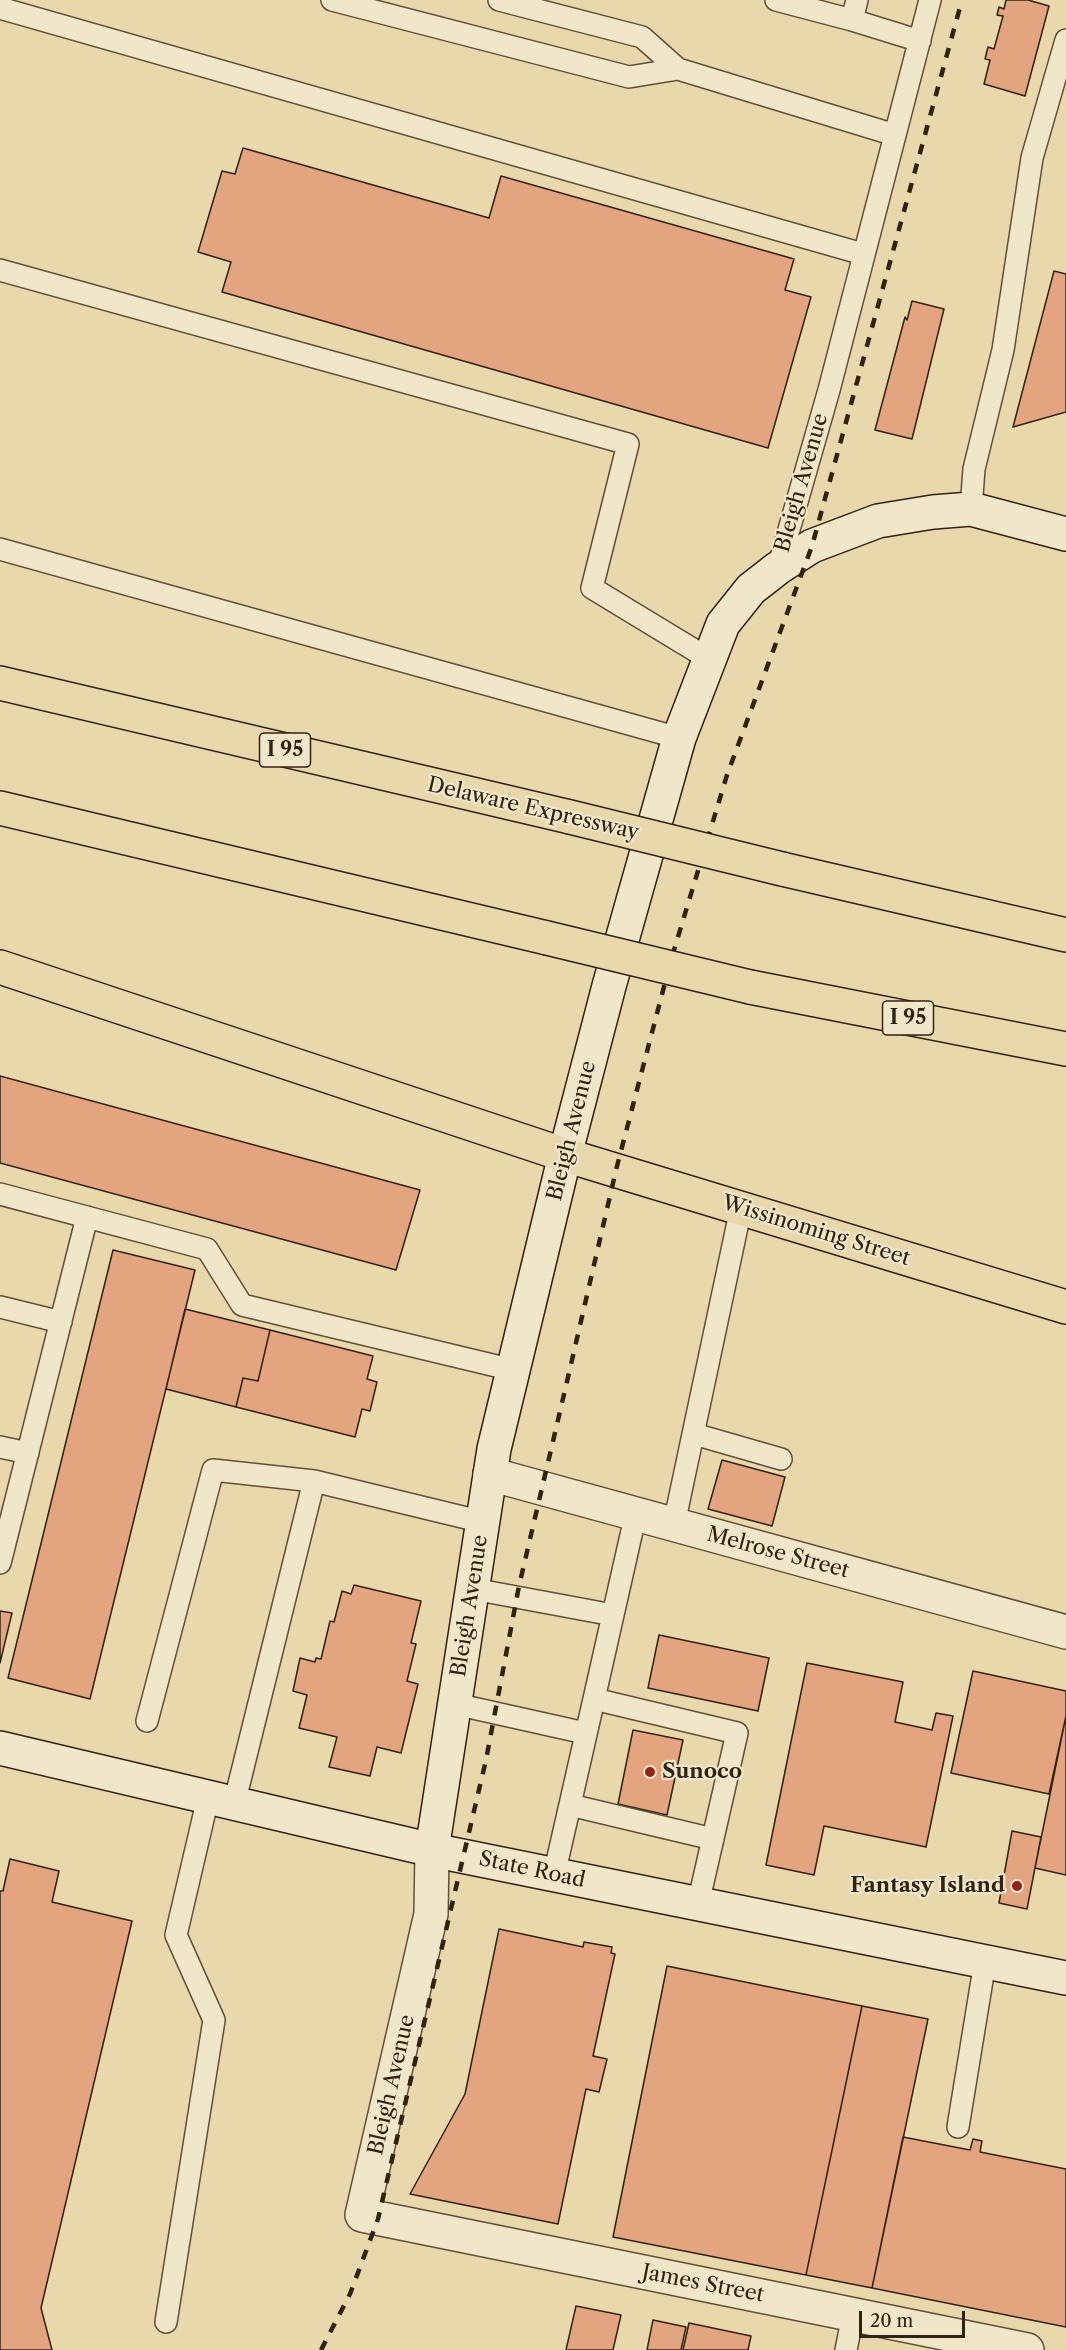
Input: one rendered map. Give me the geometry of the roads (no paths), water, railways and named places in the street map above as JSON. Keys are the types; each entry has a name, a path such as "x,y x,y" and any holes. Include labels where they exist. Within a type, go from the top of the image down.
{"main road":[{"path":"778,568 812,546 878,521 971,509 1066,534"},
{"name":"Bleigh Avenue","path":"378,2219 362,2215 431,1914 432,1850 490,1474 565,1155 609,986 679,738 728,615 751,589 778,568"},
{"name":"Delaware Expressway","path":"0,683 1066,935"},
{"name":"I 95","path":"0,808 750,987 1066,1049"},
{"path":"782,869 1066,914"},
{"name":"Wissinoming Street","path":"0,967 565,1155 1066,1307"},
{"name":"Melrose Street","path":"490,1474 1066,1632"},
{"name":"State Road","path":"0,1748 432,1850 1066,1978"},
{"name":"James Street","path":"378,2219 1027,2350"}],"lane":[{"path":"332,0 629,77 678,69"},
{"path":"499,0 642,38 678,69 895,135"},
{"path":"776,0 855,10 920,41"},
{"name":"Bleigh Avenue","path":"778,568 829,390 930,0"},
{"path":"0,8 863,254"},
{"path":"971,509 974,469 1003,350 1032,158 1066,40"},
{"path":"0,270 628,444 592,588 709,659"},
{"path":"0,549 679,738"},
{"path":"0,1194 207,1249 242,1305 513,1370"},
{"path":"675,1524 741,1208"},
{"path":"0,1563 87,1217"},
{"path":"0,1307 61,1322"},
{"path":"694,1434 781,1459"},
{"path":"0,1447 27,1453"},
{"path":"147,1721 213,1470 314,1481 483,1522"},
{"path":"166,2322 214,2020 176,1935 221,1801 314,1481"},
{"path":"554,1875 636,1513"},
{"path":"473,1588 613,1615"},
{"path":"594,1699 737,1733 698,1904"},
{"path":"455,1704 585,1733"},
{"path":"570,1805 713,1839"},
{"path":"958,2127 985,1962"},
{"path":"846,2350 853,2315"}],"railway":[{"path":"321,2350 350,2294 378,2219 486,1760 519,1586 616,1170 671,960 727,775 812,546 962,0"}],"place":[{"name":"Sunoco","path":"650,1772"},
{"name":"Fantasy Island","path":"1017,1886"}]}
